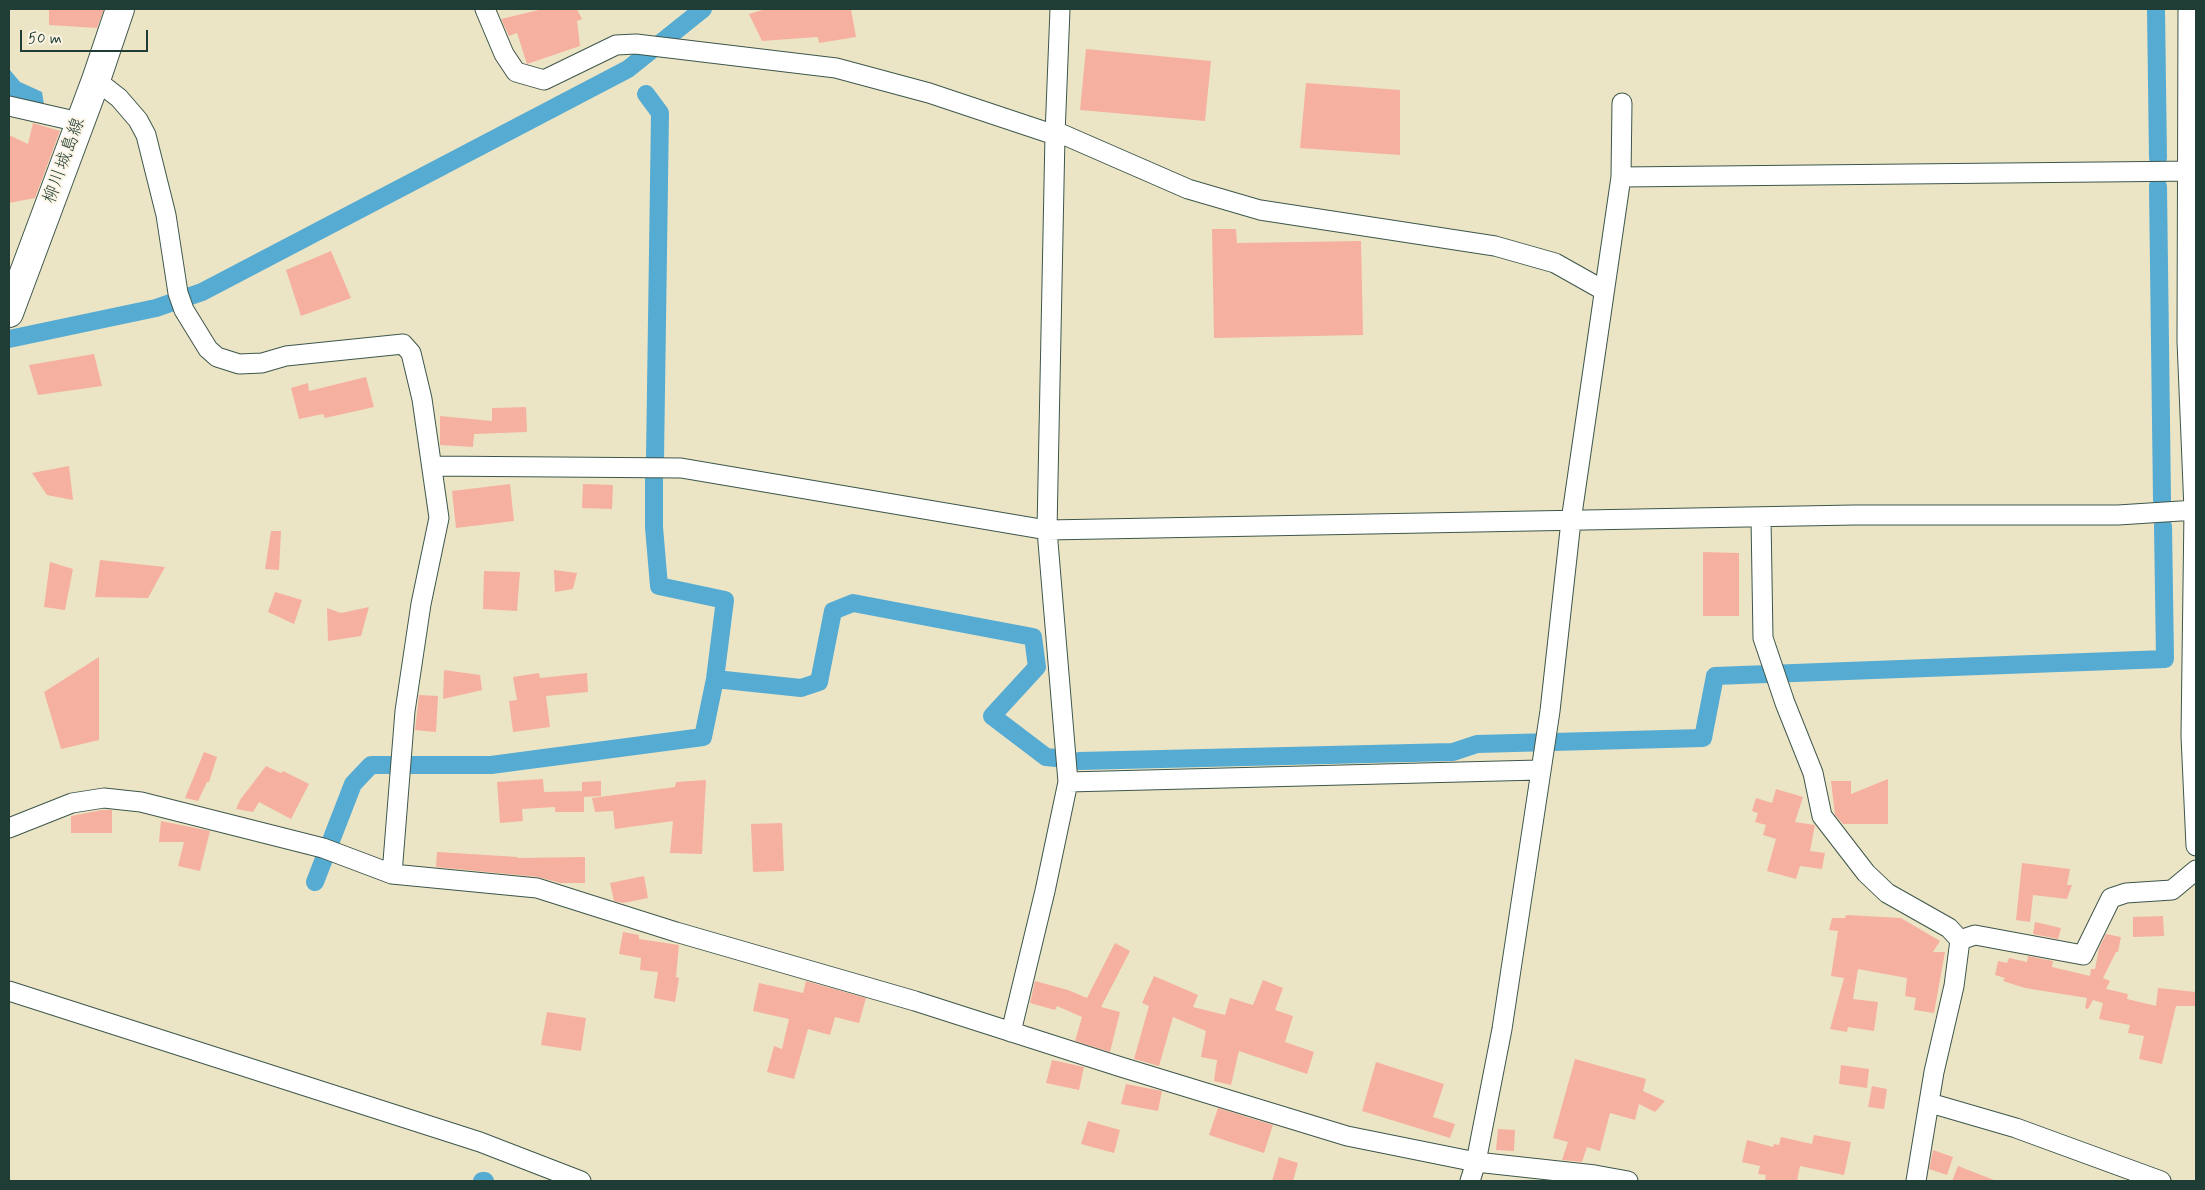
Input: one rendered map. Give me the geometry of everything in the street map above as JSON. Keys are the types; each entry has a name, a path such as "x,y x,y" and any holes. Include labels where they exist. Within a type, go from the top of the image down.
{"main road":[{"name":"柳川城島線","path":"9,313 96,80 120,9"}],"street":[{"path":"485,9 504,54 516,72 544,80 616,45 636,44 836,68 930,93 1055,133 1188,189 1260,210 1495,246 1555,263 1603,290"},
{"path":"1011,1032 1046,891 1068,782 1047,530 1055,133 1060,9"},
{"path":"2188,9 2193,171 2187,341 2195,510 2191,736 2196,846"},
{"path":"96,80 119,98 138,120 146,135 166,215 181,302 208,349 216,357 239,364 262,363 286,356 403,344 411,353 415,365 439,518 421,604 405,712 392,874"},
{"path":"1470,1181 1476,1162 1502,1029 1550,710 1571,521 1603,290 1621,177 1622,103"},
{"path":"9,106 79,122"},
{"path":"1621,177 2193,171"},
{"path":"432,466 680,468 1047,530 1761,518 2118,515 2195,510"},
{"path":"1761,518 1763,638 1785,703 1813,773 1822,816 1866,873 1887,893 1950,928 1960,940 1954,986 1934,1072 1916,1181"},
{"path":"1068,782 1541,763"},
{"path":"9,828 72,803 104,798 141,802 323,848 392,874 537,888 676,932 864,986 1121,1068 1348,1136 1476,1162 1595,1175 1628,1181"},
{"path":"1960,940 1975,935 2083,955 2111,898 2126,893 2172,890 2196,870"},
{"path":"9,992 480,1142 581,1181"},
{"path":"1930,1103 2016,1128 2161,1181"}],"water":[{"path":"9,69 20,82 42,92 45,111 9,112"}],"building":[{"path":"49,9 104,9 97,28 49,25"},
{"path":"543,9 577,9 582,19 577,21 580,46 527,64 517,33 509,36 501,19"},
{"path":"766,9 851,9 856,37 819,43 818,37 762,41 749,14"},
{"path":"1086,49 1211,61 1205,121 1080,110"},
{"path":"1306,83 1400,90 1400,155 1300,148"},
{"path":"33,123 60,131 35,198 9,203 9,135 28,144"},
{"path":"1212,229 1236,229 1237,243 1361,241 1363,335 1214,338"},
{"path":"331,251 351,298 301,316 286,270"},
{"path":"94,354 102,386 38,395 29,365"},
{"path":"366,377 374,407 325,418 323,414 299,419 291,388 308,383 309,391"},
{"path":"526,407 527,432 474,434 473,447 440,445 440,416 492,421 492,408"},
{"path":"69,466 73,500 47,495 32,473"},
{"path":"510,484 514,521 456,528 452,491"},
{"path":"583,484 613,485 612,509 582,508"},
{"path":"271,531 281,531 279,570 265,569"},
{"path":"1703,552 1739,553 1739,616 1703,616"},
{"path":"100,560 165,567 148,598 95,597"},
{"path":"50,562 73,569 65,610 44,607"},
{"path":"554,570 577,573 573,589 555,592"},
{"path":"484,571 520,572 517,611 483,609"},
{"path":"275,592 302,600 294,624 268,612"},
{"path":"369,607 361,636 328,641 327,608 341,613"},
{"path":"99,657 99,740 61,749 44,692"},
{"path":"444,670 480,675 482,690 443,699"},
{"path":"539,673 540,678 587,673 588,692 546,696 550,727 513,732 509,701 517,700 513,677"},
{"path":"419,695 438,696 436,732 415,730"},
{"path":"204,752 217,757 209,782 207,782 198,801 185,798"},
{"path":"266,766 281,773 283,771 309,784 291,819 259,802 253,812 236,809 240,800"},
{"path":"543,779 544,792 582,791 582,782 601,781 601,796 584,797 584,812 555,812 555,807 522,809 523,821 500,823 497,782"},
{"path":"1888,779 1888,824 1843,824 1835,815 1831,781 1851,781 1851,794"},
{"path":"706,780 702,854 670,853 673,821 615,829 613,811 595,812 592,798 675,787 676,782"},
{"path":"1776,789 1803,797 1795,822 1815,825 1810,851 1825,853 1822,869 1800,866 1796,879 1767,871 1776,839 1763,835 1766,825 1755,822 1758,813 1752,811 1756,798 1772,803"},
{"path":"112,810 112,833 71,833 71,816"},
{"path":"161,821 210,831 200,871 178,866 184,842 159,842"},
{"path":"782,823 784,871 753,872 751,824"},
{"path":"437,852 518,858 585,857 585,883 560,883 538,877 436,867"},
{"path":"2022,863 2070,869 2067,885 2072,885 2067,899 2033,895 2030,922 2016,920"},
{"path":"644,876 648,898 623,903 614,901 610,883"},
{"path":"1846,915 1901,918 1940,941 1933,952 1945,952 1934,1013 1914,1010 1916,998 1905,996 1907,978 1858,969 1853,999 1878,1002 1874,1031 1848,1027 1847,1032 1830,1029 1844,978 1831,976 1838,931 1829,930 1832,918 1845,918"},
{"path":"2163,916 2164,936 2133,937 2133,917"},
{"path":"2035,922 2061,928 2058,939 2033,934"},
{"path":"623,932 639,935 639,939 679,945 676,977 679,978 675,1002 654,998 658,972 640,970 641,958 619,954"},
{"path":"2106,934 2121,937 2118,952 2116,952 2103,978 2110,981 2106,989 2128,994 2127,999 2156,1006 2158,988 2196,992 2196,1006 2176,1006 2162,1064 2139,1059 2144,1036 2128,1033 2130,1025 2099,1019 2103,1003 2093,1000 2088,1009 2085,1008 2087,998 2025,988 2003,981 2005,978 1995,975 1998,961 2007,963 2009,958 2027,962 2028,956 2053,961 2052,967 2090,976 2091,969 2095,969 2099,948"},
{"path":"1115,943 1130,951 1101,1007 1120,1012 1110,1052 1075,1041 1082,1017 1057,1006 1055,1010 1030,1003 1035,981 1068,990 1087,998"},
{"path":"1154,976 1198,995 1193,1007 1225,1015 1230,998 1253,1005 1263,980 1283,988 1275,1010 1293,1016 1285,1042 1314,1052 1307,1074 1239,1051 1231,1085 1214,1081 1217,1060 1201,1057 1206,1031 1173,1017 1159,1066 1134,1059 1149,1006 1142,1003"},
{"path":"806,981 866,998 859,1023 835,1017 830,1035 808,1029 794,1079 767,1072 774,1046 782,1049 789,1019 753,1011 759,983 803,993"},
{"path":"547,1012 586,1018 581,1051 541,1045"},
{"path":"1575,1059 1646,1079 1643,1091 1665,1101 1655,1112 1639,1104 1635,1120 1610,1113 1600,1151 1587,1147 1582,1162 1562,1160 1568,1142 1553,1138"},
{"path":"1052,1060 1084,1067 1079,1090 1046,1083"},
{"path":"1376,1062 1444,1084 1433,1117 1455,1124 1450,1138 1362,1111"},
{"path":"1841,1065 1869,1069 1867,1088 1839,1084"},
{"path":"1126,1084 1162,1091 1158,1111 1121,1104"},
{"path":"1872,1086 1887,1089 1884,1109 1868,1107"},
{"path":"1218,1108 1273,1125 1264,1153 1209,1135"},
{"path":"1088,1121 1120,1130 1114,1153 1081,1144"},
{"path":"1498,1129 1515,1130 1514,1151 1496,1150"},
{"path":"1814,1135 1851,1142 1844,1175 1800,1166 1797,1181 1765,1181 1766,1175 1758,1174 1760,1166 1742,1162 1747,1140 1773,1147 1774,1144 1779,1145 1781,1137 1812,1144"},
{"path":"1933,1150 1953,1157 1947,1175 1929,1169"},
{"path":"1279,1157 1298,1163 1293,1181 1272,1181"},
{"path":"1958,1166 1994,1180 1952,1181"}],"waterway":[{"path":"9,339 156,308 202,292 628,69 703,9"},
{"path":"2156,9 2158,158"},
{"path":"646,94 660,113 655,458"},
{"path":"2158,186 2162,500"},
{"path":"315,882 353,784 371,765 491,765 703,737 715,679 725,600 659,586 654,527 654,479"},
{"path":"1079,761 1453,752 1477,744 1703,738 1715,676 2165,659 2163,526"},
{"path":"715,679 801,688 819,682 833,611 853,603 1033,637 1037,667 992,716 1046,757 1056,758"}]}
